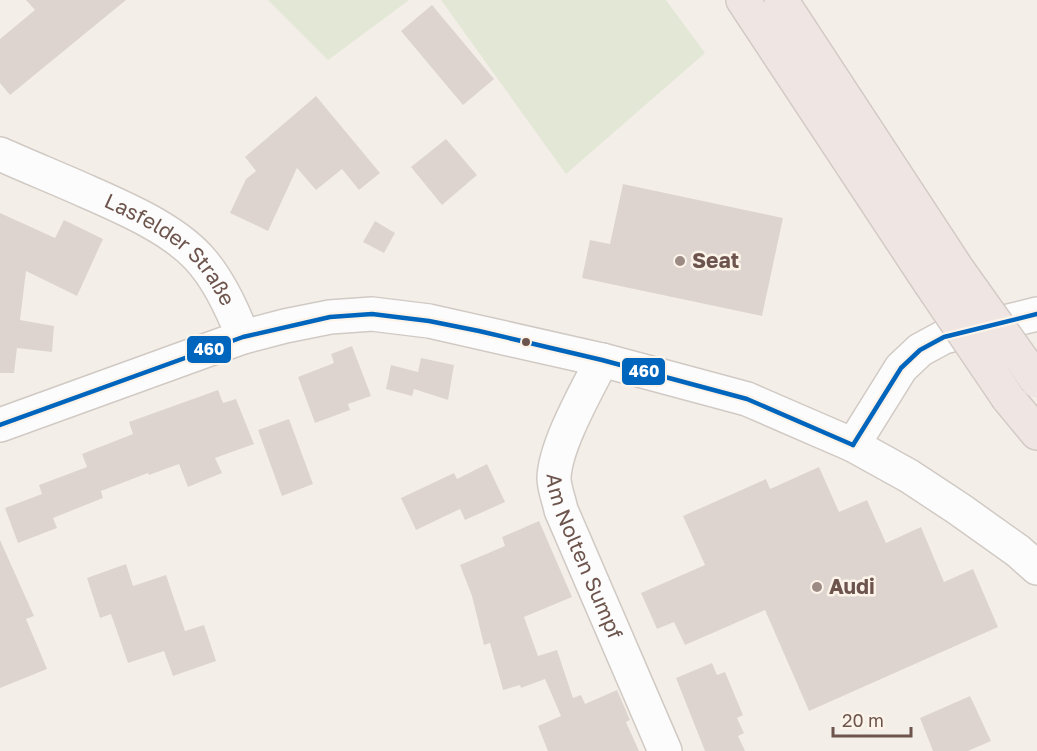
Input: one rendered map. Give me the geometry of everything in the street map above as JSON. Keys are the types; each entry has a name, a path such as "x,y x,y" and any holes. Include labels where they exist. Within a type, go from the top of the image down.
{"highway":[{"path":"743,0 944,276 1037,381"},
{"path":"781,0 944,276 1008,398 1037,433"}],"street":[{"name":"Lasfelder Straße","path":"0,154 137,214 173,237 198,257 222,292 243,337 330,317 372,314 429,321 602,360 747,399 853,445 909,476 1018,550 1037,568"},
{"path":"853,445 901,368 920,350 944,337 1037,314"},
{"path":"0,425 243,337"},
{"name":"Am Nolten Sumpf","path":"602,360 573,418 558,456 554,478 561,510 665,751"}],"green space":[{"path":"268,0 409,0 328,60"},
{"path":"441,0 666,0 705,53 566,174"}],"building":[{"path":"26,0 126,0 10,95 0,83 0,39 35,10"},
{"path":"432,5 494,79 463,105 401,31"},
{"path":"316,96 380,173 359,190 342,169 316,190 297,168 268,231 230,213 246,179 256,171 245,157"},
{"path":"446,139 477,175 442,205 411,167"},
{"name":"Seat","path":"623,184 783,218 762,316 582,278 590,240 610,244"},
{"path":"0,213 55,238 64,220 103,239 77,296 26,271 20,320 54,326 52,352 17,348 14,373 0,373"},
{"path":"375,221 395,233 384,253 363,242"},
{"path":"352,346 371,396 348,404 350,410 315,423 298,377 334,363 331,354"},
{"path":"421,358 454,365 448,400 414,389 412,396 386,389 391,365 418,372"},
{"path":"218,390 223,403 236,399 254,444 215,458 222,473 188,487 179,464 149,475 148,473 101,491 103,498 53,518 57,528 18,543 5,508 42,494 39,485 87,467 82,454 133,434 129,422"},
{"path":"289,419 313,484 282,496 258,430"},
{"path":"487,464 505,502 465,520 460,509 416,530 401,498 454,473 457,479"},
{"name":"Audi","path":"819,467 839,512 867,500 886,543 921,527 944,582 973,569 998,627 809,711 765,610 685,645 674,622 657,629 641,593 705,565 683,516 766,479 770,489"},
{"path":"539,521 572,597 524,617 538,656 557,650 573,698 581,695 585,704 617,690 630,720 626,722 639,751 548,751 538,726 561,716 545,679 521,688 520,685 503,690 490,643 484,645 472,596 460,565 505,546 502,537"},
{"path":"0,540 34,616 26,619 47,669 0,688"},
{"path":"126,564 133,586 166,575 185,631 204,625 216,661 173,676 164,651 128,663 111,614 100,618 87,578"},
{"path":"712,663 717,675 725,672 743,715 737,718 744,733 738,736 745,751 705,751 676,678"},
{"path":"970,696 991,741 968,751 933,751 920,718"}],"transit line":[{"name":"460","path":"0,425 243,337 330,317 372,314 429,321 479,331 602,360 747,399 853,445"},
{"name":"460","path":"853,445 901,368 920,350 944,337 1037,314"}],"place":[{"name":"Seat","path":"680,261"},
{"name":"Audi","path":"817,587"}]}
